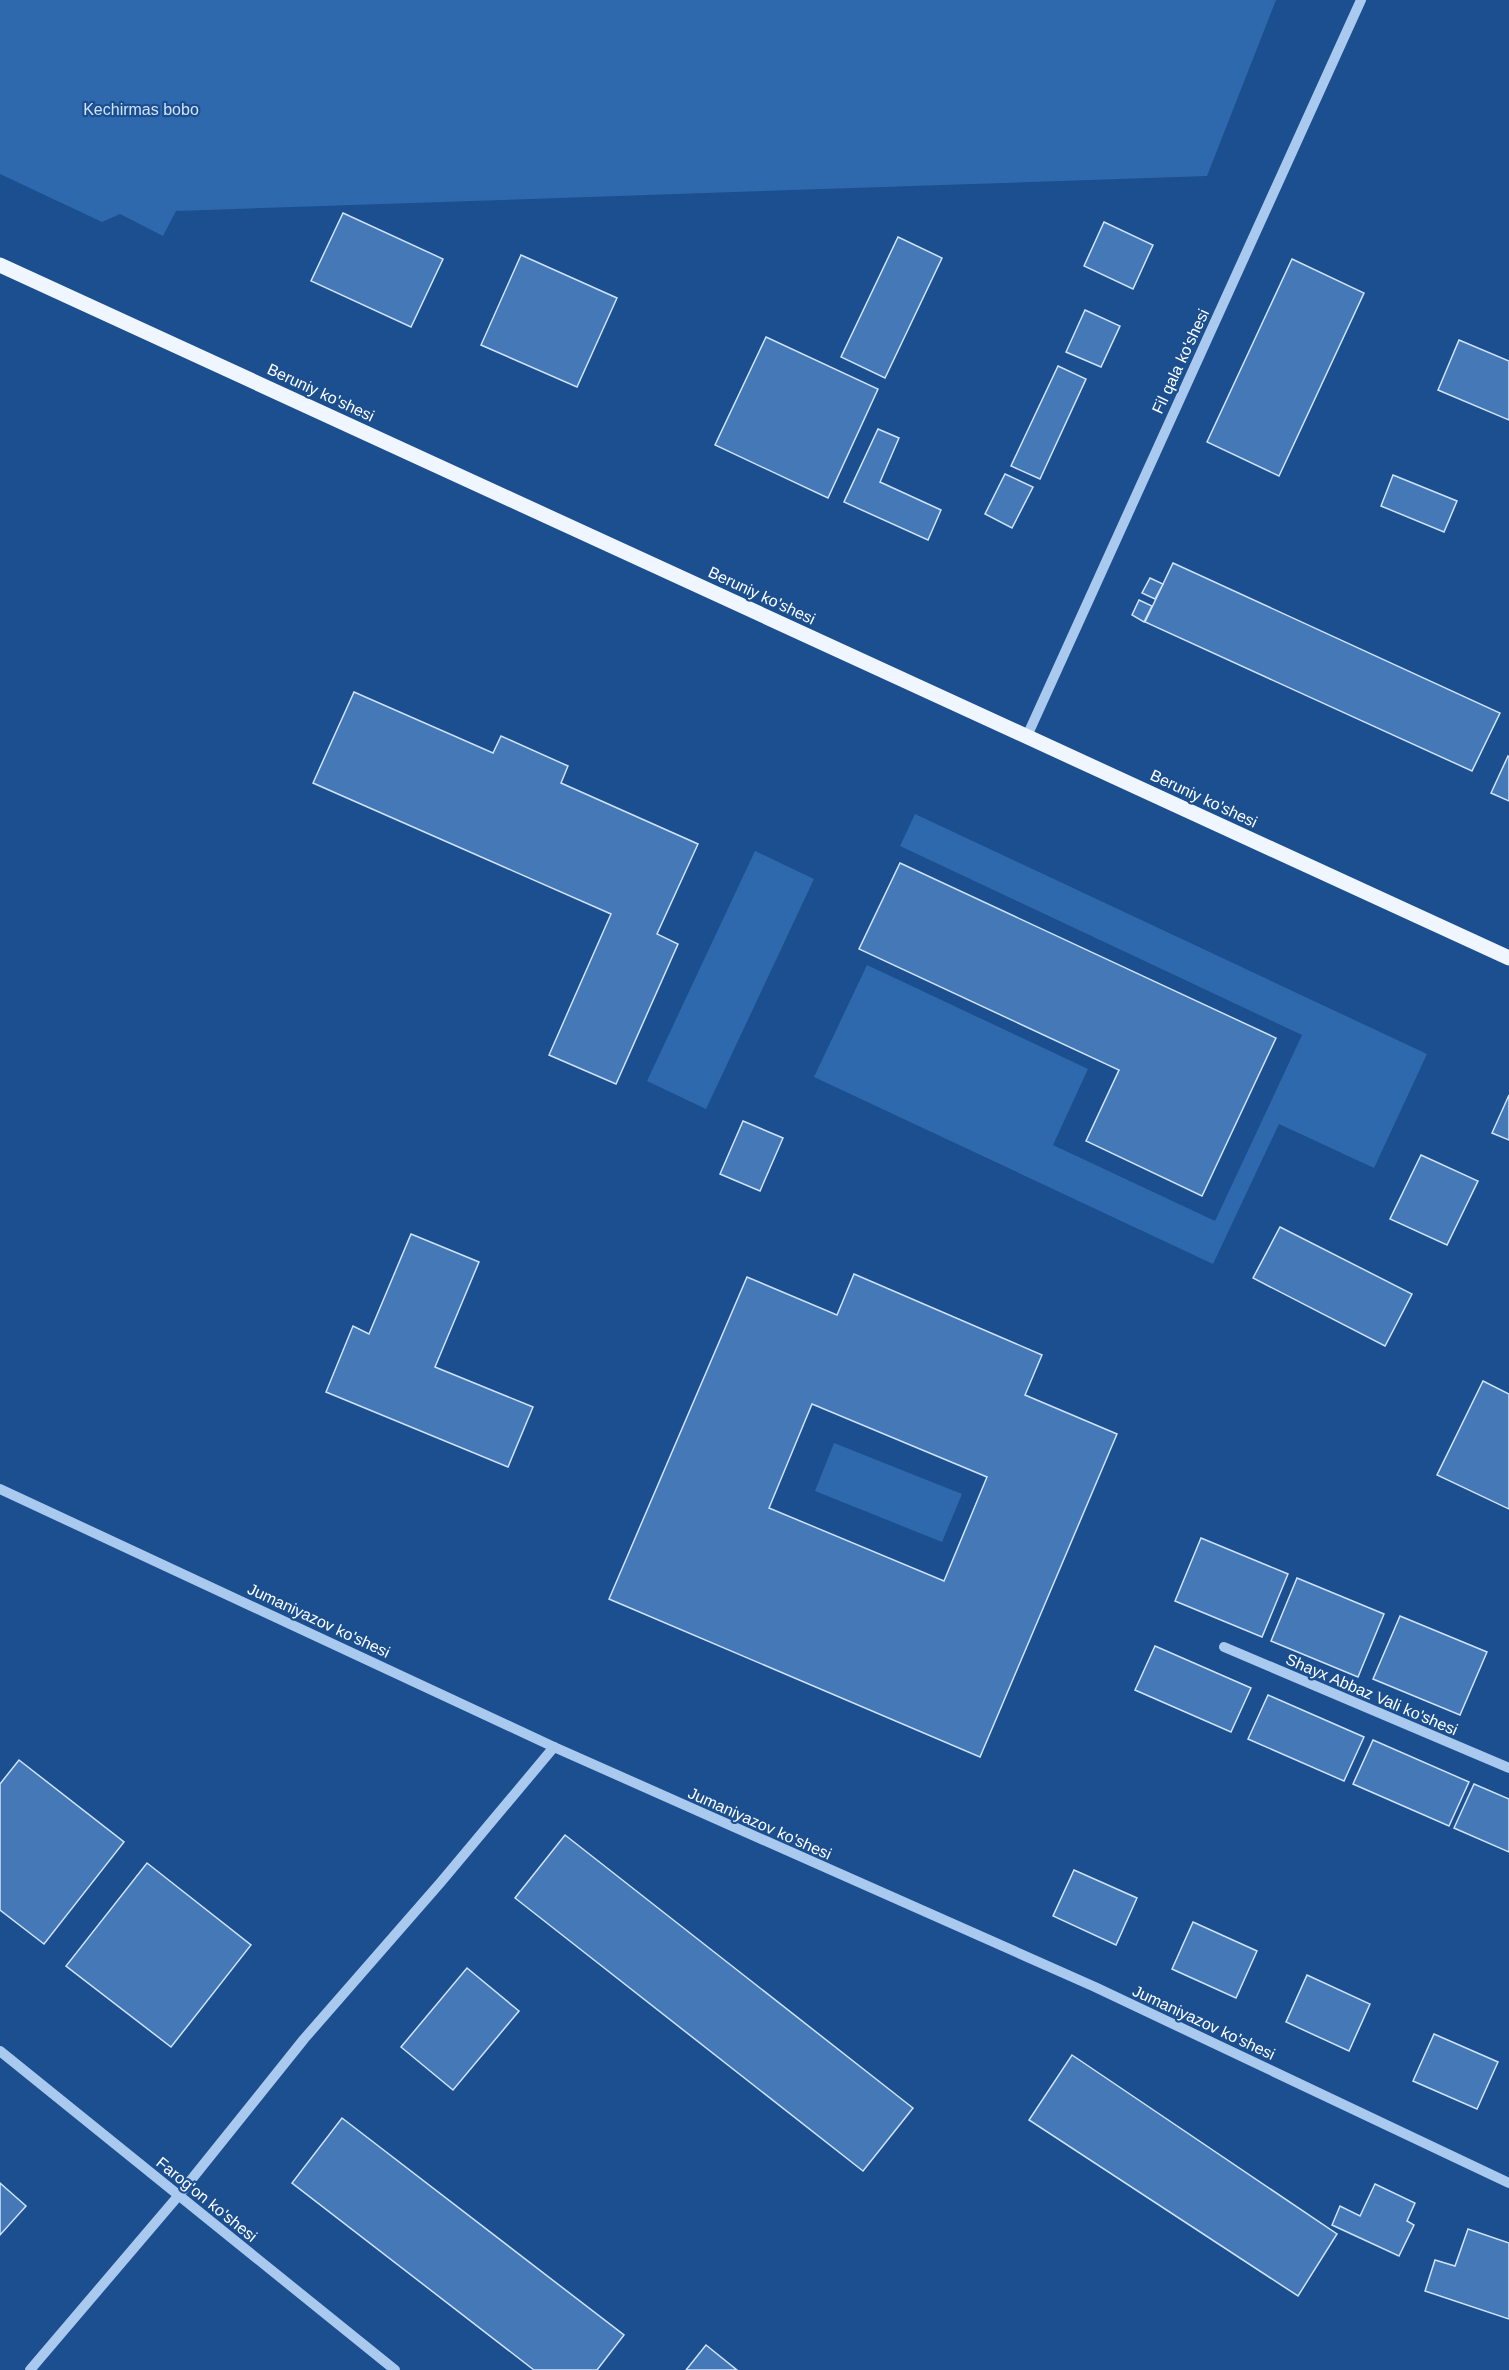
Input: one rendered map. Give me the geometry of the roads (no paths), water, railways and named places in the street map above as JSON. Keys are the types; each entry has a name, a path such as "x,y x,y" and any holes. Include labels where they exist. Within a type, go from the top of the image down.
{"main road":[{"name":"Beruniy ko'shesi","path":"0,265 1509,958"}],"street":[{"name":"Fil qala ko'shesi","path":"1027,736 1361,0"},
{"name":"Jumaniyazov ko'shesi","path":"0,1489 554,1747 1095,1987 1509,2183"},
{"name":"Shayx Abbaz Vali ko'shesi","path":"1224,1647 1509,1768"},
{"path":"30,2370 179,2195 304,2039 441,1882 554,1747"},
{"name":"Farog'on ko'shesi","path":"0,2051 395,2370"}],"park label":[{"name":"Kechirmas bobo","path":"141,109"}]}
